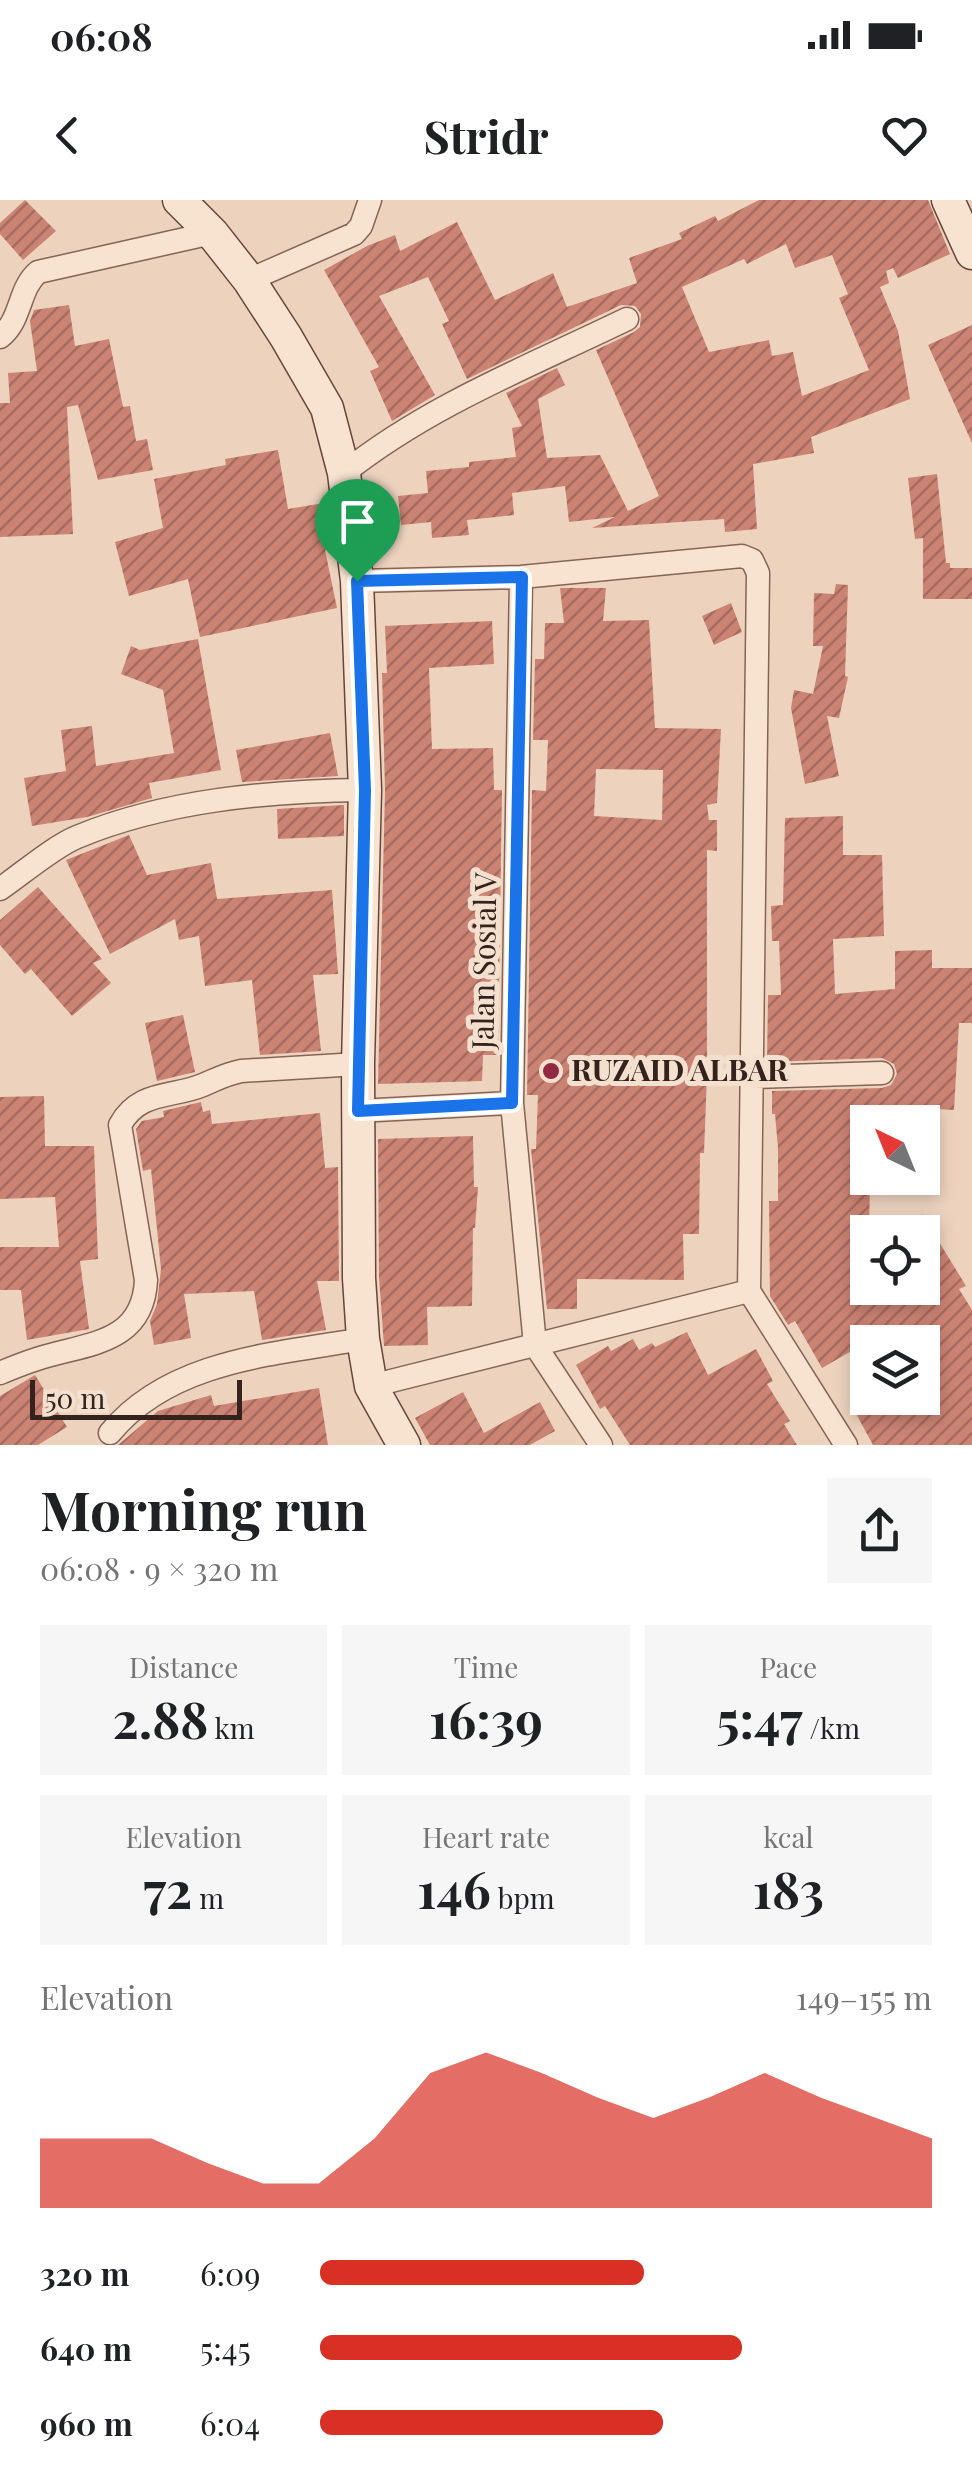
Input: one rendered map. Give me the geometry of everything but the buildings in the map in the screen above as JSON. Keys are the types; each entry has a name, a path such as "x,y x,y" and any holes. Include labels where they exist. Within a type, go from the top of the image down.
{"street":[{"path":"178,200 212,233 249,280 327,408 344,473 357,581 365,790 358,1064 363,1339 371,1386 404,1445"},
{"path":"249,280 354,234 370,200"},
{"path":"948,200 972,253"},
{"path":"0,337 14,322 31,278 38,272 212,233"},
{"path":"344,473 384,440 429,415 626,319"},
{"path":"357,581 522,577 742,556 752,560 758,573 749,1290 846,1445"},
{"name":"Jalan Sosial V","path":"522,577 512,1103 535,1346 601,1445"},
{"path":"8,884 74,838 141,817 303,790 365,790"},
{"path":"0,1373 37,1358 103,1342 137,1316 145,1301 146,1280 120,1125 131,1108 148,1097 202,1086 222,1074 358,1064"},
{"path":"752,1077 882,1073"},
{"path":"358,1111 512,1103"},
{"path":"371,1386 749,1290"},
{"path":"110,1433 127,1413 154,1392 192,1376 246,1359 363,1339"}],"place":[{"name":"RUZAID ALBAR","path":"551,1071"}],"route":[{"path":"522,577 512,1103 358,1111 365,790 357,581 522,577"}]}
